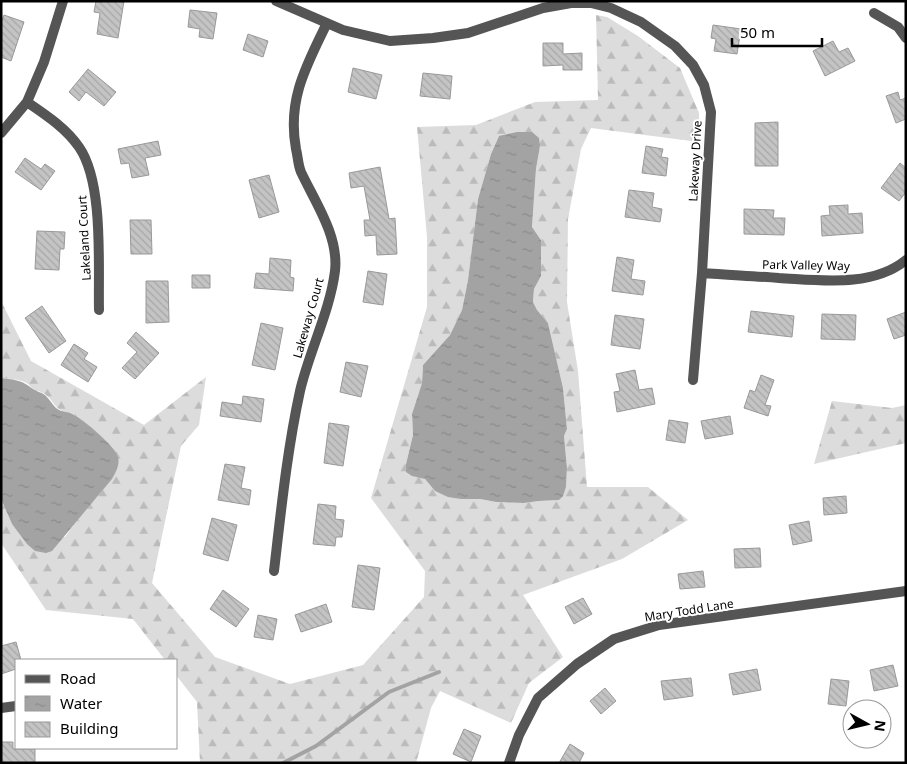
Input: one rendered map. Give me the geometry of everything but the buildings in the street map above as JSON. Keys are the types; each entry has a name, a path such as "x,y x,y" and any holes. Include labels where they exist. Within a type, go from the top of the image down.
{"street":[{"path":"1,133 27,102 44,62 63,1"},
{"name":"Lakeway Drive","path":"276,1 343,30 390,42 468,33 543,8 571,3 591,4 610,8 641,22 675,46 693,66 704,84 711,112 702,274 693,380"},
{"path":"874,12 898,27 906,38"},
{"name":"Lakeway Court","path":"274,571 288,452 300,390 328,302 335,270 333,250 327,226 300,169 294,136 296,97 307,64 327,23"},
{"name":"Lakeland Court","path":"27,102 64,130 80,148 90,170 96,199 99,310"},
{"name":"Park Valley Way","path":"702,274 824,280 848,279 876,275 906,260"},
{"name":"Mary Todd Lane","path":"509,763 518,735 538,698 577,664 614,638 659,626 906,591"},
{"path":"1,708 15,706"}],"green space":[{"path":"596,15 607,17 638,36 680,68 699,113 699,142 591,128 581,149 568,219 567,302 578,371 587,487 648,487 688,520 622,559 523,595 563,657 529,683 511,723 440,691 431,708 416,763 200,763 197,702 178,678 178,659 164,659 133,619 46,610 1,543 1,499 12,524 65,537 118,467 73,414 61,410 50,398 40,391 34,390 25,382 1,378 1,301 31,361 144,425 206,377 199,425 181,446 152,583 215,657 290,684 363,665 424,597 425,571 371,498 427,307 427,237 417,127 476,125 535,102 598,100","holes":["499,136 540,146 536,169 532,227 541,240 541,276 534,289 533,302 548,323 563,388 567,429 564,436 567,468 566,487 559,500 524,503 461,499 435,491 425,479 406,464 413,435 412,414 422,383 423,365 450,335 462,310 468,280 478,199 491,154"]},
{"path":"832,401 892,408 906,405 906,443 814,464"}],"water":[{"path":"517,132 532,132 539,138 540,146 536,169 532,227 541,240 541,276 534,289 533,302 548,323 563,388 567,429 564,436 567,468 566,487 563,496 559,500 524,503 448,497 435,491 425,479 412,476 406,472 413,435 412,414 422,383 423,365 450,335 462,310 468,280 478,199 491,154 499,136"},
{"path":"1,378 22,382 44,395 56,408 79,418 112,447 118,457 118,466 112,479 52,551 46,553 35,551 27,544 12,524 1,499"}],"waterway":[{"path":"283,763 316,746 389,692 439,672"}]}
